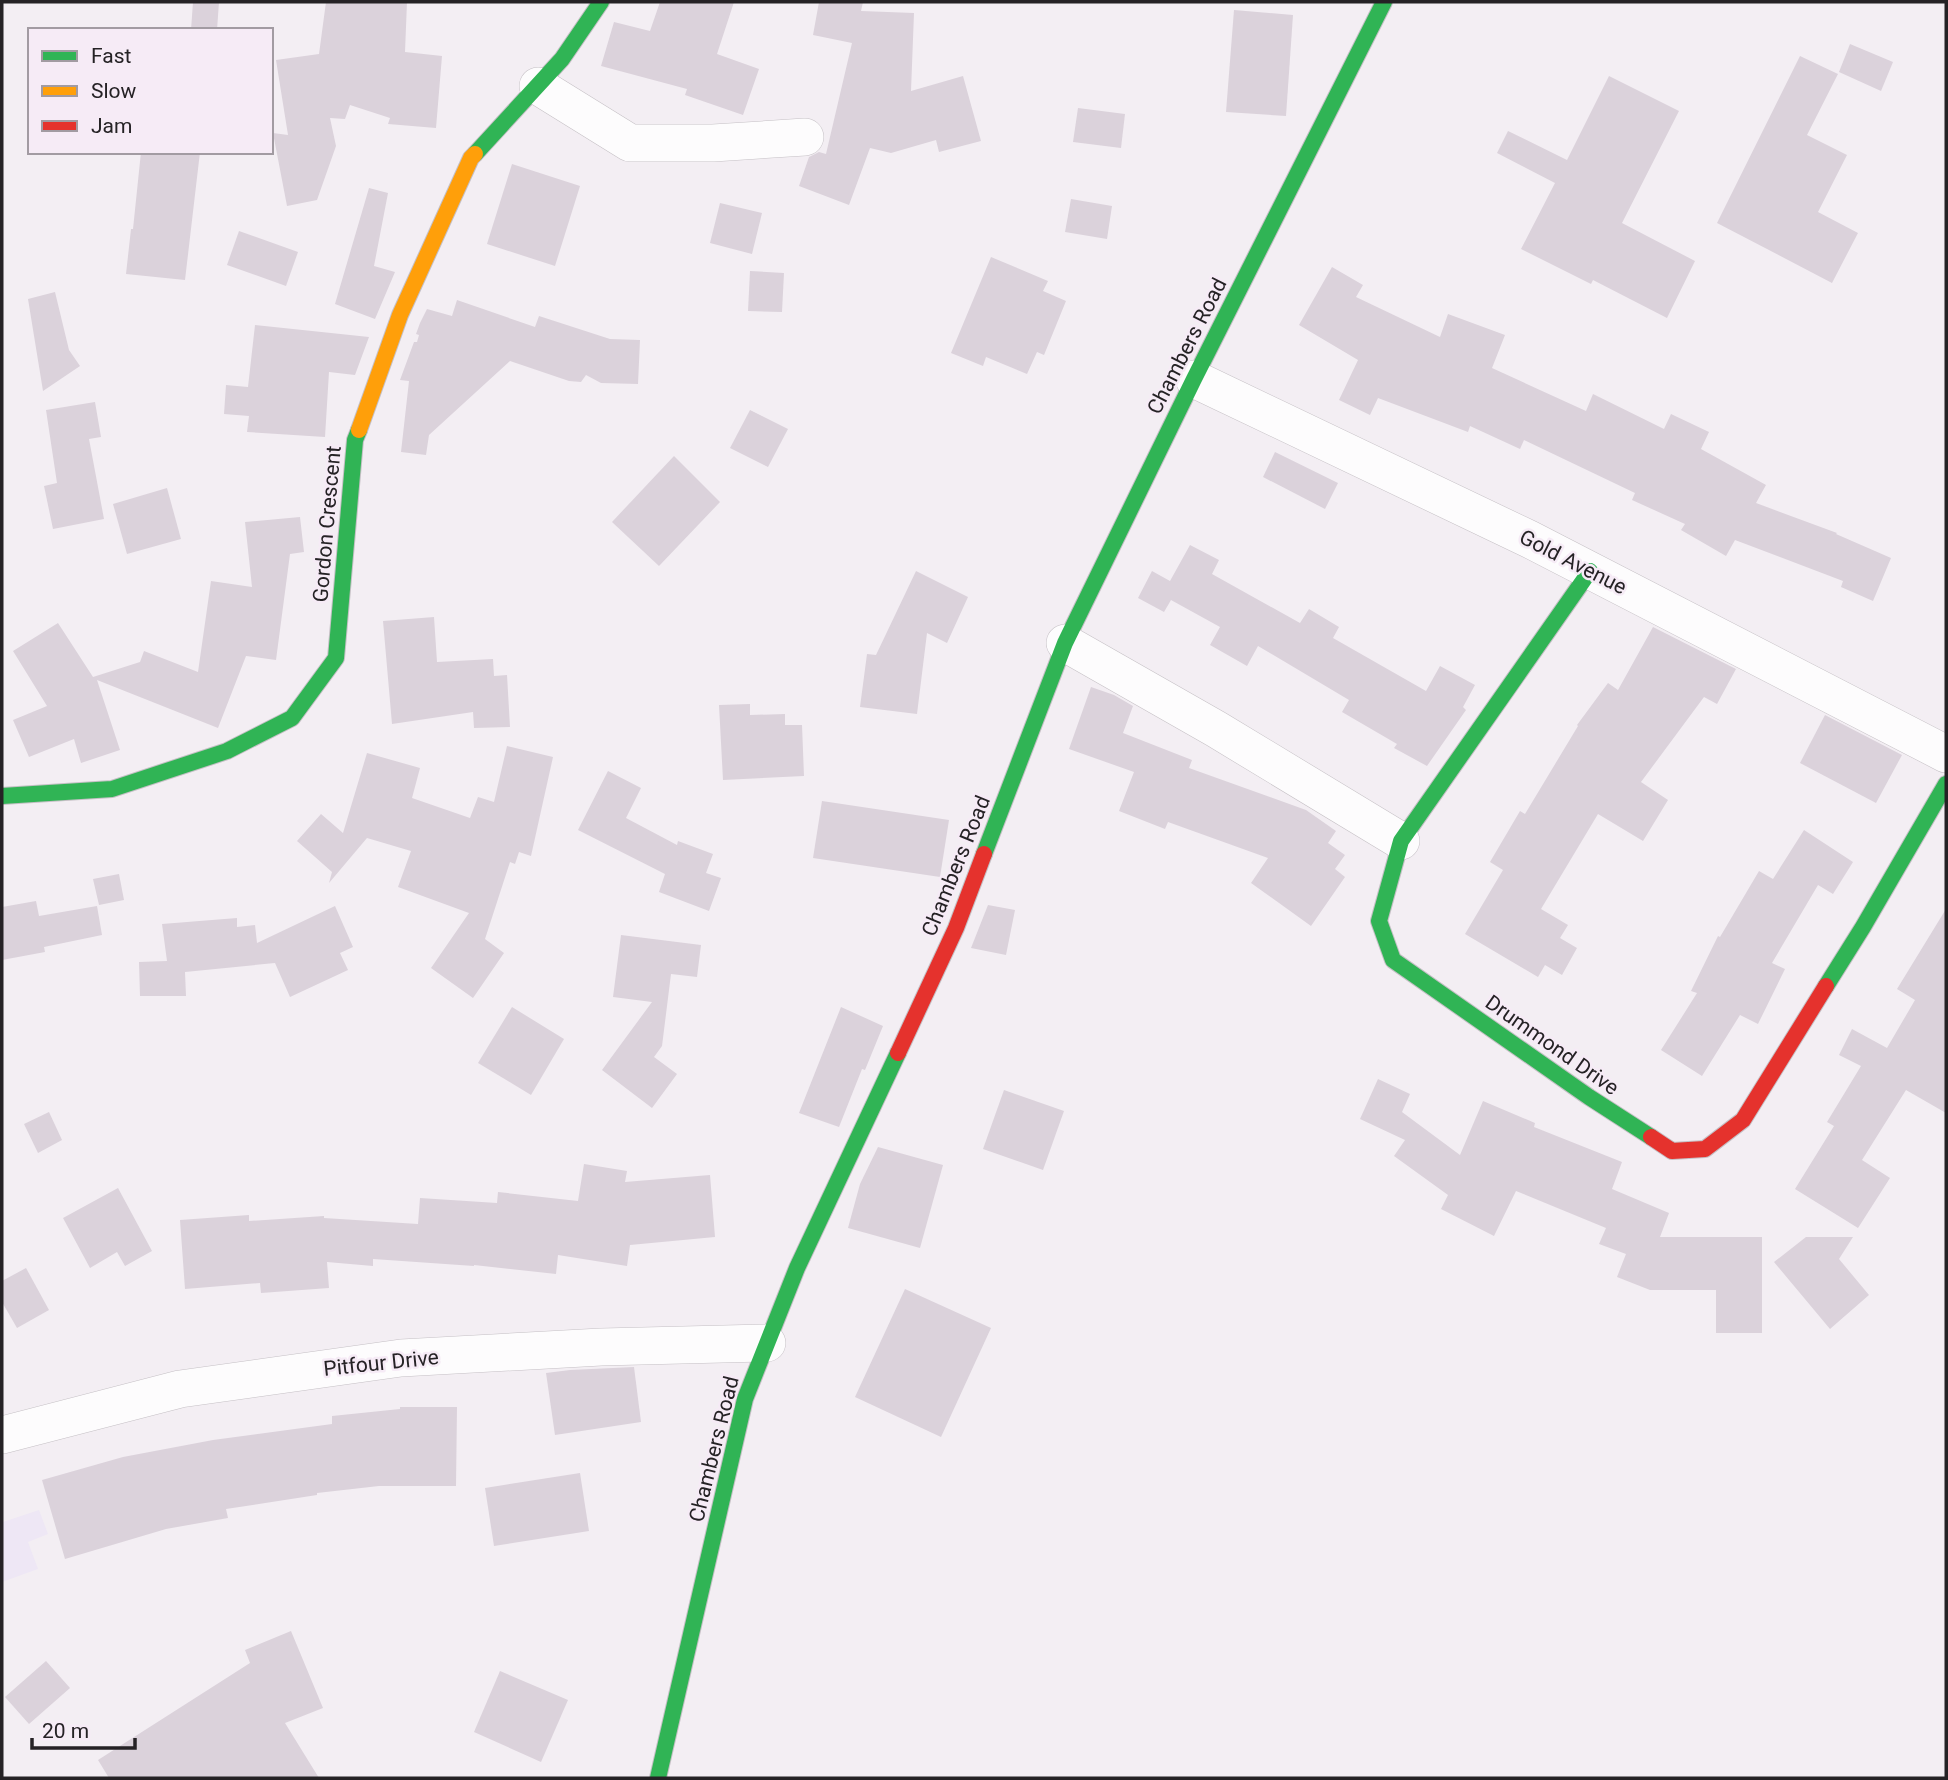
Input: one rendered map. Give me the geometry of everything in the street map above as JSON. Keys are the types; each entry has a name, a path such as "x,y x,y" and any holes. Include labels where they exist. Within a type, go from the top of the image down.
{"street":[{"name":"Gordon Crescent","path":"2,796 112,789 227,751 292,718 336,658 355,440 400,315 471,158 562,59 601,2"},
{"name":"Chambers Road","path":"658,1778 745,1399 797,1268 956,928 1065,643 1194,379 1384,2"},
{"path":"538,86 630,143 713,143 805,137"},
{"name":"Gold Avenue","path":"1194,379 1529,539 1946,754"},
{"name":"Drummond Drive","path":"1590,570 1401,841 1379,920 1393,960 1589,1097 1672,1151 1705,1149 1743,1120 1864,927 1946,784"},
{"path":"1065,643 1216,729 1401,841"},
{"name":"Pitfour Drive","path":"2,1435 180,1389 401,1359 601,1347 767,1343"}],"shaded area":[{"path":"39,1510 48,1534 28,1542 38,1569 2,1582 2,1519 3,1522"}],"building":[{"path":"193,2 219,2 217,28 191,28"},
{"path":"326,2 407,2 405,52 442,56 436,128 388,124 390,118 350,105 345,119 330,118 336,146 317,200 287,206 273,133 288,135 276,60 319,54"},
{"path":"660,2 734,2 717,54 759,69 743,115 685,95 687,89 601,66 614,22 650,31"},
{"path":"819,2 863,2 861,11 914,13 911,91 963,76 981,141 939,152 936,140 891,153 870,148 849,205 799,186 809,157 819,152 826,154 852,43 813,35"},
{"path":"1234,10 1293,15 1286,116 1226,112"},
{"path":"1850,44 1893,62 1881,91 1839,72"},
{"path":"1800,56 1838,74 1807,135 1847,155 1818,212 1858,233 1832,283 1717,223"},
{"path":"1609,76 1679,111 1622,223 1695,261 1667,318 1593,280 1591,284 1521,249 1555,183 1497,153 1508,131 1567,160"},
{"path":"1078,108 1125,114 1121,148 1073,142"},
{"path":"141,154 200,154 185,280 126,274"},
{"path":"512,164 580,186 555,266 487,244"},
{"path":"369,188 388,193 374,266 395,272 375,319 335,304"},
{"path":"1071,199 1112,206 1107,239 1065,232"},
{"path":"720,203 762,213 752,254 710,243"},
{"path":"239,231 298,252 286,286 227,265"},
{"path":"991,257 1048,281 1043,291 1066,301 1044,355 1037,352 1027,374 986,357 983,366 951,353"},
{"path":"1332,267 1363,285 1356,297 1440,337 1448,314 1505,335 1492,368 1586,411 1593,394 1664,429 1671,414 1709,432 1701,449 1766,485 1756,503 1837,533 1891,558 1873,601 1841,587 1843,581 1735,540 1726,556 1681,530 1685,524 1632,500 1635,493 1524,440 1520,449 1470,426 1468,432 1378,398 1370,415 1339,400 1358,360 1299,325"},
{"path":"750,271 784,273 782,312 748,311"},
{"path":"55,292 69,350 80,366 43,391 28,299"},
{"path":"457,300 535,327 539,316 610,339 640,340 638,384 601,383 586,375 581,382 569,381 510,361 429,435 426,455 401,452 409,381 400,380 414,342 417,342 419,335 416,334 420,323 427,309 452,316"},
{"path":"255,325 369,337 355,375 329,372 325,437 247,432 249,416 224,414 226,385 248,387"},
{"path":"95,402 101,437 89,439 104,519 53,529 44,486 57,483 46,410"},
{"path":"750,410 788,429 768,467 730,448"},
{"path":"1275,452 1338,483 1325,509 1263,477"},
{"path":"674,456 720,502 659,566 612,522"},
{"path":"167,488 181,539 127,554 113,504"},
{"path":"300,517 304,552 290,554 276,660 246,656 218,728 97,680 120,750 81,763 74,739 29,757 13,720 47,706 13,651 58,623 93,677 140,662 144,651 198,672 211,581 252,587 245,522"},
{"path":"1190,545 1219,560 1212,574 1300,623 1309,609 1339,627 1333,638 1426,691 1440,666 1475,685 1463,707 1466,710 1427,766 1394,748 1397,744 1342,712 1349,700 1258,646 1247,666 1210,645 1220,627 1171,600 1164,612 1138,598 1152,571 1170,581"},
{"path":"916,571 968,597 947,643 927,633 917,714 860,707 867,654 876,655"},
{"path":"434,617 437,662 493,659 494,676 507,675 510,727 474,728 473,712 392,724 383,621"},
{"path":"1653,627 1736,669 1717,704 1704,697 1641,782 1668,800 1643,841 1598,814 1541,909 1568,925 1560,938 1577,948 1562,975 1545,965 1538,977 1465,934 1503,870 1490,862 1520,811 1525,814 1577,725 1608,683 1618,690"},
{"path":"1091,687 1114,695 1133,706 1123,733 1192,760 1189,768 1306,810 1336,831 1328,843 1345,855 1335,869 1345,877 1311,926 1251,883 1268,858 1168,822 1165,829 1119,811 1134,772 1069,749"},
{"path":"750,704 750,715 785,714 785,725 802,725 804,776 723,780 719,705"},
{"path":"1825,715 1902,755 1876,803 1800,763"},
{"path":"507,746 553,757 531,856 519,852 515,864 510,862 485,939 504,953 473,998 431,968 469,913 398,887 411,851 367,838 329,883 332,872 297,841 321,814 343,833 367,753 420,768 412,798 470,818 478,797 494,802"},
{"path":"608,771 641,788 626,818 677,845 678,841 713,854 706,873 721,878 709,911 659,892 665,874 578,830"},
{"path":"822,801 949,820 940,877 813,858"},
{"path":"1804,830 1853,862 1833,894 1818,885 1772,963 1785,969 1758,1024 1740,1015 1702,1076 1661,1050 1697,993 1691,991 1718,936 1720,937 1759,871 1773,879"},
{"path":"119,874 124,900 99,905 93,879"},
{"path":"36,901 39,916 97,906 102,935 44,947 45,952 2,960 2,907"},
{"path":"988,905 1015,910 1006,955 971,948"},
{"path":"335,906 353,947 340,953 348,970 290,997 275,963 185,972 186,996 140,996 139,962 167,961 162,924 237,918 237,927 255,925 257,943"},
{"path":"1946,909 1946,1113 1906,1090 1862,1160 1890,1178 1858,1228 1795,1189 1834,1126 1827,1122 1861,1066 1839,1055 1852,1029 1887,1048 1915,1000 1897,989"},
{"path":"621,935 701,945 697,977 671,974 662,1046 654,1057 677,1074 652,1108 602,1070 652,1002 613,997"},
{"path":"512,1007 564,1039 531,1095 478,1063"},
{"path":"841,1007 883,1026 839,1127 799,1113"},
{"path":"1378,1079 1410,1094 1402,1112 1460,1155 1483,1101 1535,1123 1534,1127 1622,1162 1612,1189 1669,1213 1660,1237 1762,1237 1762,1333 1716,1333 1716,1290 1650,1290 1617,1277 1626,1254 1599,1244 1606,1228 1516,1191 1494,1236 1441,1209 1448,1195 1394,1156 1405,1140 1360,1119"},
{"path":"1004,1090 1064,1111 1043,1170 983,1149"},
{"path":"49,1112 62,1140 38,1153 24,1124"},
{"path":"878,1147 943,1165 920,1248 848,1228 860,1184"},
{"path":"584,1164 627,1171 625,1182 710,1175 715,1237 630,1245 627,1266 558,1255 556,1274 474,1265 373,1259 373,1266 327,1262 329,1288 261,1293 260,1283 185,1289 180,1220 249,1215 249,1221 324,1216 418,1224 420,1198 497,1203 498,1192 578,1201"},
{"path":"118,1188 152,1251 125,1266 117,1252 90,1268 63,1218"},
{"path":"1806,1237 1853,1237 1839,1259 1869,1295 1830,1329 1774,1262"},
{"path":"26,1268 49,1310 17,1328 2,1302 2,1281"},
{"path":"905,1289 991,1328 941,1437 855,1397"},
{"path":"634,1367 641,1422 555,1435 546,1373"},
{"path":"400,1407 457,1407 456,1486 379,1486 317,1493 226,1509 228,1518 166,1529 65,1559 42,1480 123,1457 213,1440 332,1424 332,1416"},
{"path":"580,1473 589,1531 494,1546 485,1488"},
{"path":"291,1631 323,1708 285,1723 319,1778 109,1778 98,1760 250,1663 245,1650"},
{"path":"46,1661 70,1688 29,1724 5,1697"},
{"path":"500,1671 568,1700 541,1762 474,1732"}],"traffic: fast":[{"path":"475,154 562,59 601,2"},
{"path":"984,854 1065,643 1194,379 1384,2"},
{"path":"2,796 112,789 227,751 292,718 336,658 355,440 359,430"},
{"path":"1590,571 1401,841 1379,921 1393,960 1651,1137"},
{"path":"1826,986 1946,784"},
{"path":"658,1778 745,1399 797,1268 898,1053"}],"traffic: slow":[{"path":"359,430 400,315 475,154"}],"traffic: jam":[{"path":"898,1053 956,928 984,854"},
{"path":"1651,1137 1672,1151 1705,1149 1743,1120 1826,986"}]}
